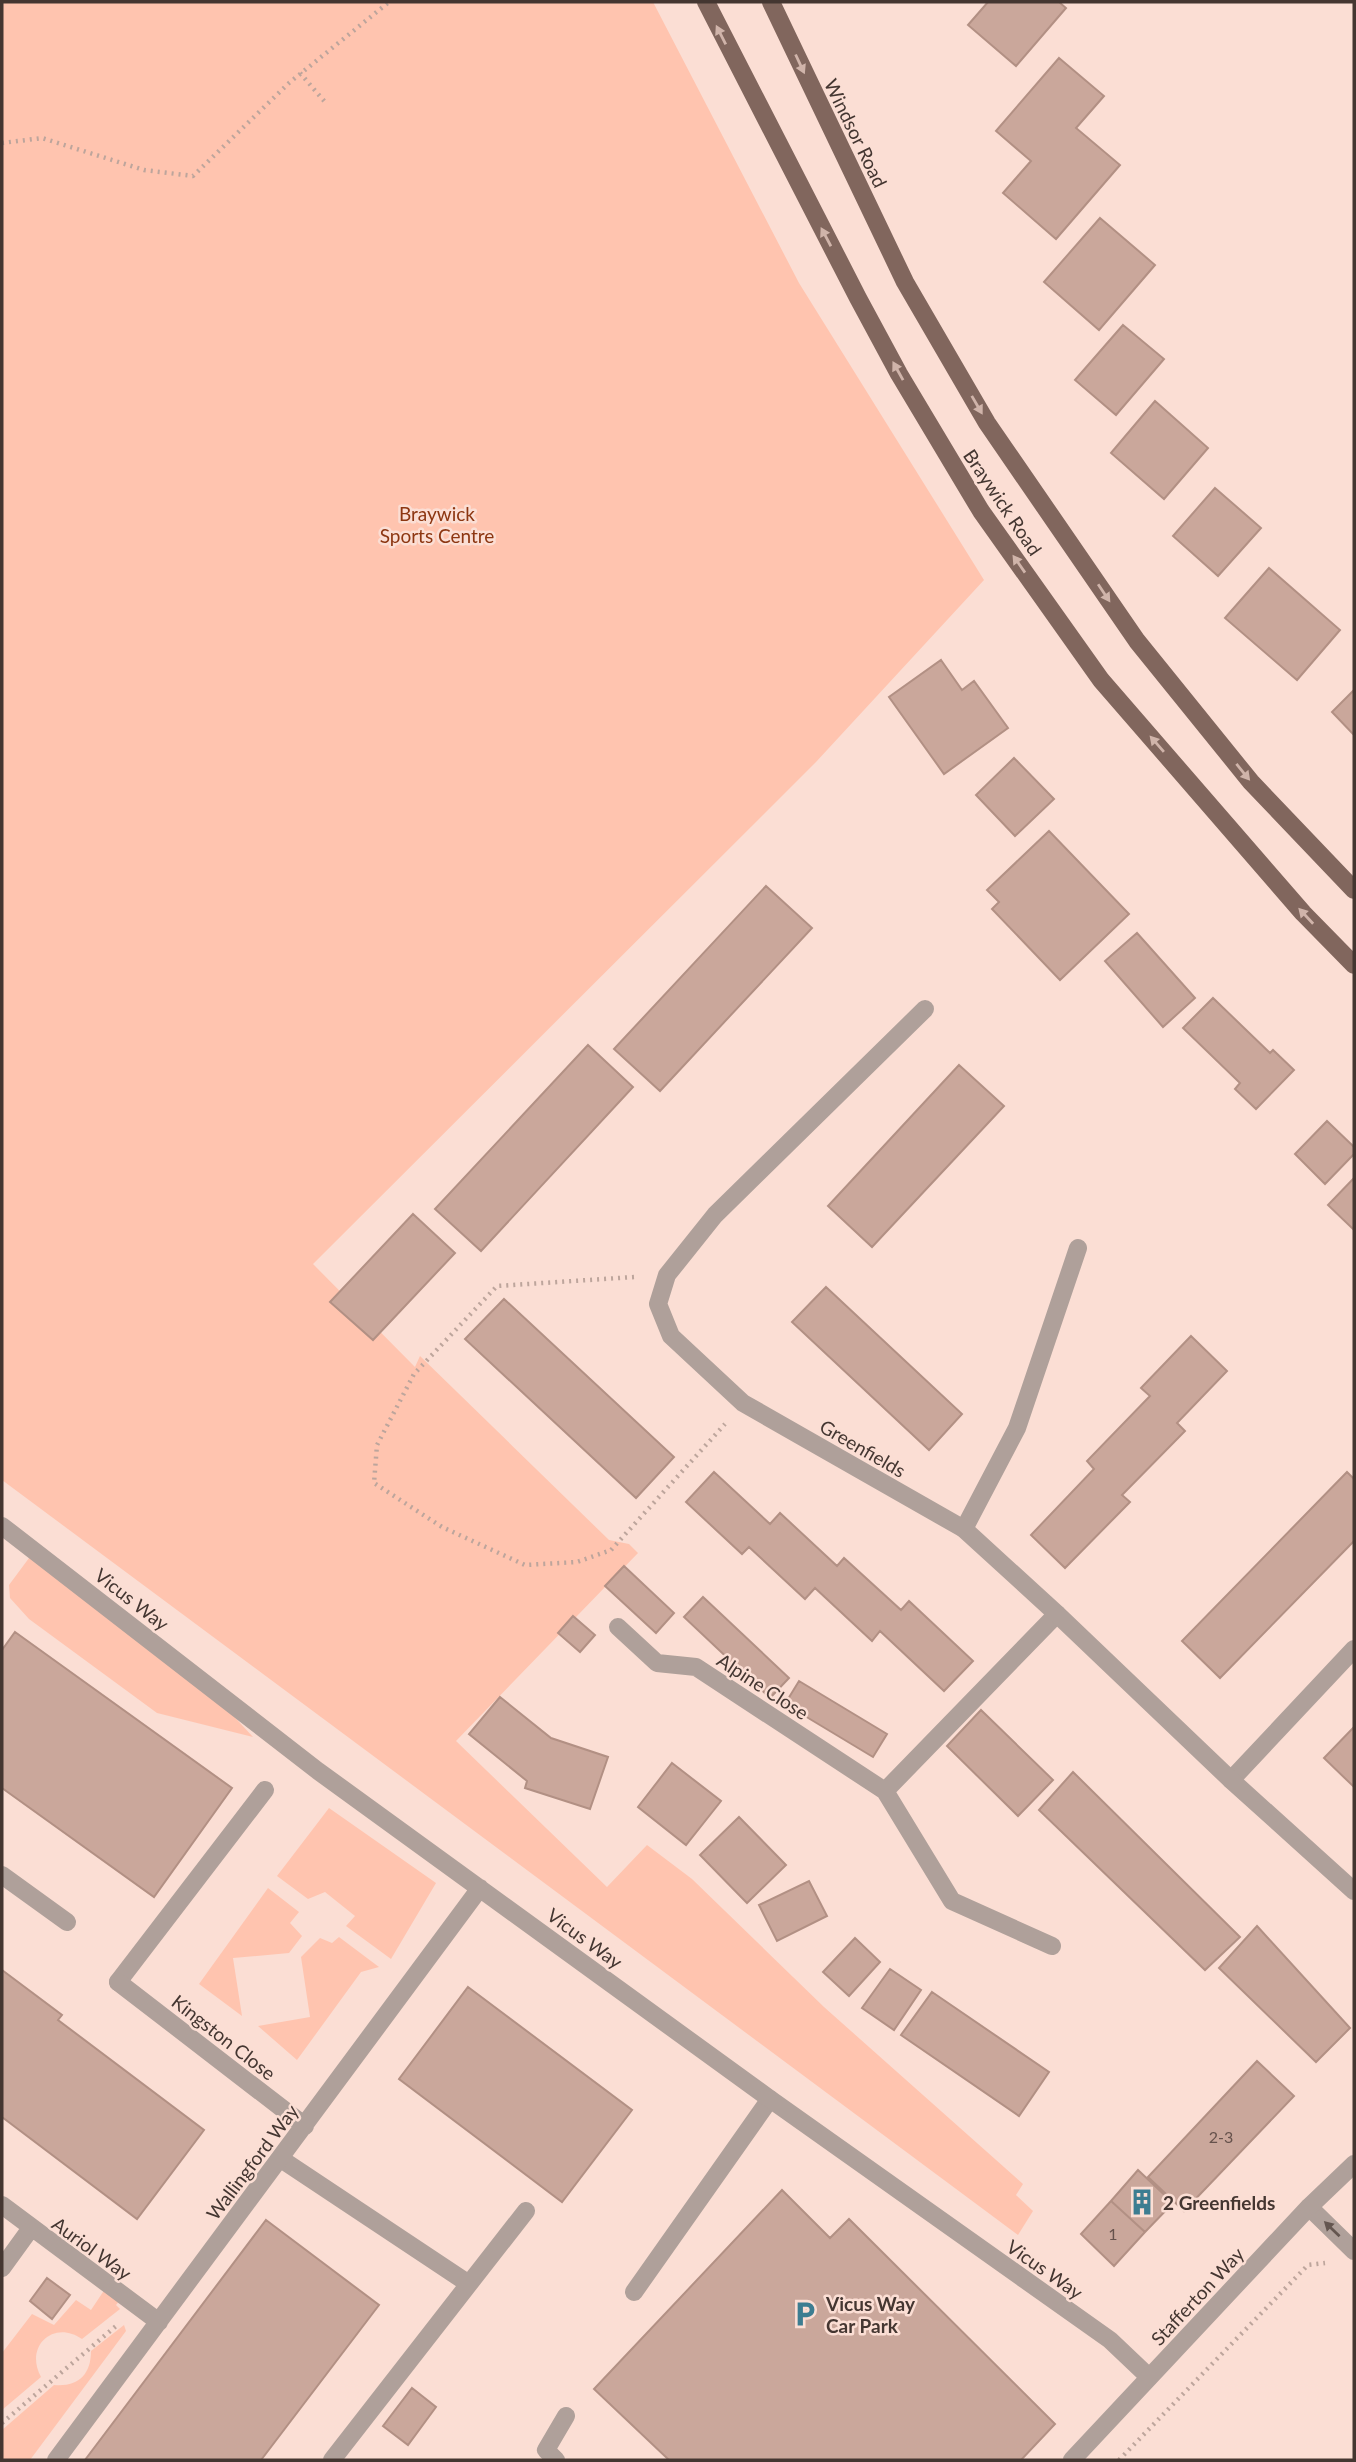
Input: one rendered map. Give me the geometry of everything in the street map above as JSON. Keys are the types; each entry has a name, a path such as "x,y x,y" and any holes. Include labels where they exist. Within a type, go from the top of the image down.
{"main road":[{"name":"Braywick Road","path":"706,2 870,319 981,511 1101,680 1303,913 1354,965"},
{"name":"Windsor Road","path":"771,2 905,282"},
{"name":"Braywick Road","path":"905,282 987,423 1137,641 1251,782 1354,890"}],"street":[{"name":"Greenfields","path":"925,1009 715,1215 667,1275 658,1304 671,1336 743,1403 964,1529 1231,1780 1354,1891"},
{"path":"964,1529 1017,1428 1078,1248"},
{"name":"Vicus Way","path":"2,1526 318,1771 770,2099 1110,2340 1149,2377"},
{"path":"885,1791 1057,1614"},
{"name":"Alpine Close","path":"618,1627 657,1663 696,1667 885,1791 952,1901 1052,1947"},
{"path":"1231,1780 1354,1649"},
{"name":"Kingston Close","path":"265,1790 118,1982 305,2126"},
{"path":"2,1875 67,1922"},
{"name":"Wallingford Way","path":"55,2460 480,1888"},
{"path":"634,2292 770,2099"},
{"path":"281,2159 470,2284"},
{"name":"Stafferton Way","path":"1072,2460 1309,2207 1354,2166"},
{"name":"Auriol Way","path":"2,2205 159,2322"},
{"path":"1309,2207 1354,2251"},
{"path":"332,2460 526,2211"},
{"path":"2,2268 31,2228"},
{"path":"556,2460 545,2450 566,2416"}],"path":[{"path":"2,143 42,138 144,170 194,176 300,73 389,2"},
{"path":"300,73 325,102"},
{"path":"667,1275 497,1286 414,1374 377,1445 374,1483 442,1527 525,1565 578,1562 611,1550 743,1403"},
{"path":"1119,2460 1308,2265"},
{"path":"2,2423 138,2307"}],"green space":[{"name":"Braywick Sports Centre","path":"2,2 653,2 799,283 984,580 816,762 313,1264 415,1367 420,1356 609,1540 629,1544 638,1553 456,1741 607,1887 647,1845 692,1879 824,2007 1023,2184 1016,2195 1033,2211 1018,2235 2,1480"},
{"path":"32,1554 215,1696 253,1737 157,1713 29,1619 10,1598 9,1585"},
{"path":"329,1808 436,1883 391,1959 346,1926 355,1916 325,1892 308,1899 277,1876"},
{"path":"268,1888 299,1912 290,1923 302,1936 289,1953 233,1958 242,2016 199,1984"},
{"path":"339,1937 379,1967 361,1972 297,2060 258,2026 310,2017 301,1957 320,1938 332,1943"},
{"path":"105,2289 121,2299 116,2305 120,2309 82,2339 61,2332 45,2339 36,2355 41,2377 2,2410 2,2353 32,2314 54,2325 76,2300 91,2310"},
{"path":"124,2325 126,2331 30,2460 2,2460 2,2430 54,2385 70,2384 82,2378 89,2367 91,2351"}],"building":[{"path":"988,2 1059,2 1066,8 1016,66 968,25"},
{"path":"1059,58 1104,96 1076,128 1120,165 1056,239 1003,193 1031,161 996,131"},
{"path":"1100,218 1155,265 1099,330 1044,282"},
{"path":"1123,325 1164,359 1116,415 1075,380"},
{"path":"1155,401 1208,448 1164,499 1111,453"},
{"path":"1215,488 1261,528 1218,576 1173,536"},
{"path":"1269,568 1340,630 1297,680 1225,618"},
{"path":"941,660 962,690 974,681 1008,728 944,774 889,697"},
{"path":"1354,690 1354,735 1332,712"},
{"path":"1014,758 1054,799 1015,836 976,795"},
{"path":"1049,831 1129,914 1060,980 992,909 999,902 987,890"},
{"path":"766,886 812,928 660,1091 614,1049"},
{"path":"1137,933 1195,998 1163,1027 1105,961"},
{"path":"1213,998 1270,1053 1273,1050 1294,1070 1256,1109 1235,1089 1240,1083 1183,1028"},
{"path":"588,1045 633,1087 481,1251 435,1209"},
{"path":"959,1065 1004,1106 872,1247 828,1206"},
{"path":"1327,1121 1354,1147 1354,1154 1325,1184 1295,1154"},
{"path":"1354,1178 1354,1230 1328,1205"},
{"path":"413,1214 455,1253 373,1340 330,1302"},
{"path":"826,1287 962,1414 929,1450 792,1322"},
{"path":"504,1299 674,1457 636,1498 465,1339"},
{"path":"1191,1336 1227,1371 1177,1423 1185,1431 1122,1495 1130,1502 1065,1568 1031,1535 1094,1469 1087,1461 1150,1396 1141,1388"},
{"path":"714,1472 770,1524 780,1513 837,1566 844,1558 901,1610 909,1601 973,1661 944,1691 880,1631 872,1641 815,1588 805,1599 749,1547 742,1554 686,1502"},
{"path":"1347,1472 1354,1479 1354,1541 1220,1678 1182,1641"},
{"path":"624,1566 674,1613 656,1633 605,1586"},
{"path":"703,1597 789,1678 770,1698 684,1617"},
{"path":"573,1616 595,1635 580,1652 558,1633"},
{"path":"15,1632 232,1788 154,1897 2,1788 2,1650"},
{"path":"799,1681 887,1734 873,1757 785,1704"},
{"path":"500,1697 551,1738 608,1757 590,1809 525,1788 527,1781 469,1734"},
{"path":"981,1710 1053,1780 1018,1816 947,1746"},
{"path":"1354,1727 1354,1787 1324,1758"},
{"path":"672,1763 721,1801 686,1845 638,1807"},
{"path":"1073,1772 1240,1937 1205,1970 1039,1810"},
{"path":"739,1817 786,1865 747,1903 700,1855"},
{"path":"809,1881 827,1916 777,1941 759,1905"},
{"path":"1257,1926 1350,2028 1316,2062 1219,1968"},
{"path":"855,1938 880,1962 849,1996 823,1972"},
{"path":"890,1969 921,1990 894,2030 862,2008"},
{"path":"2,1970 62,2015 58,2020 204,2130 137,2219 2,2117"},
{"path":"468,1987 632,2110 562,2202 399,2079"},
{"path":"932,1992 1049,2072 1019,2116 901,2035"},
{"path":"1257,2061 1294,2096 1184,2211 1148,2177"},
{"name":"2 Greenfields","path":"1138,2170 1173,2203 1145,2232 1111,2201"},
{"name":"Vicus Way Car Park","path":"782,2190 830,2238 849,2219 1055,2424 1021,2460 669,2460 594,2389"},
{"path":"1111,2201 1145,2232 1114,2266 1081,2234"},
{"path":"266,2220 379,2305 261,2460 85,2460"},
{"path":"47,2278 70,2295 52,2319 30,2301"},
{"path":"412,2388 436,2407 408,2445 383,2426"}],"place":[{"name":"2 Greenfields","path":"1142,2202"},
{"name":"Vicus Way Car Park","path":"805,2314"}]}
